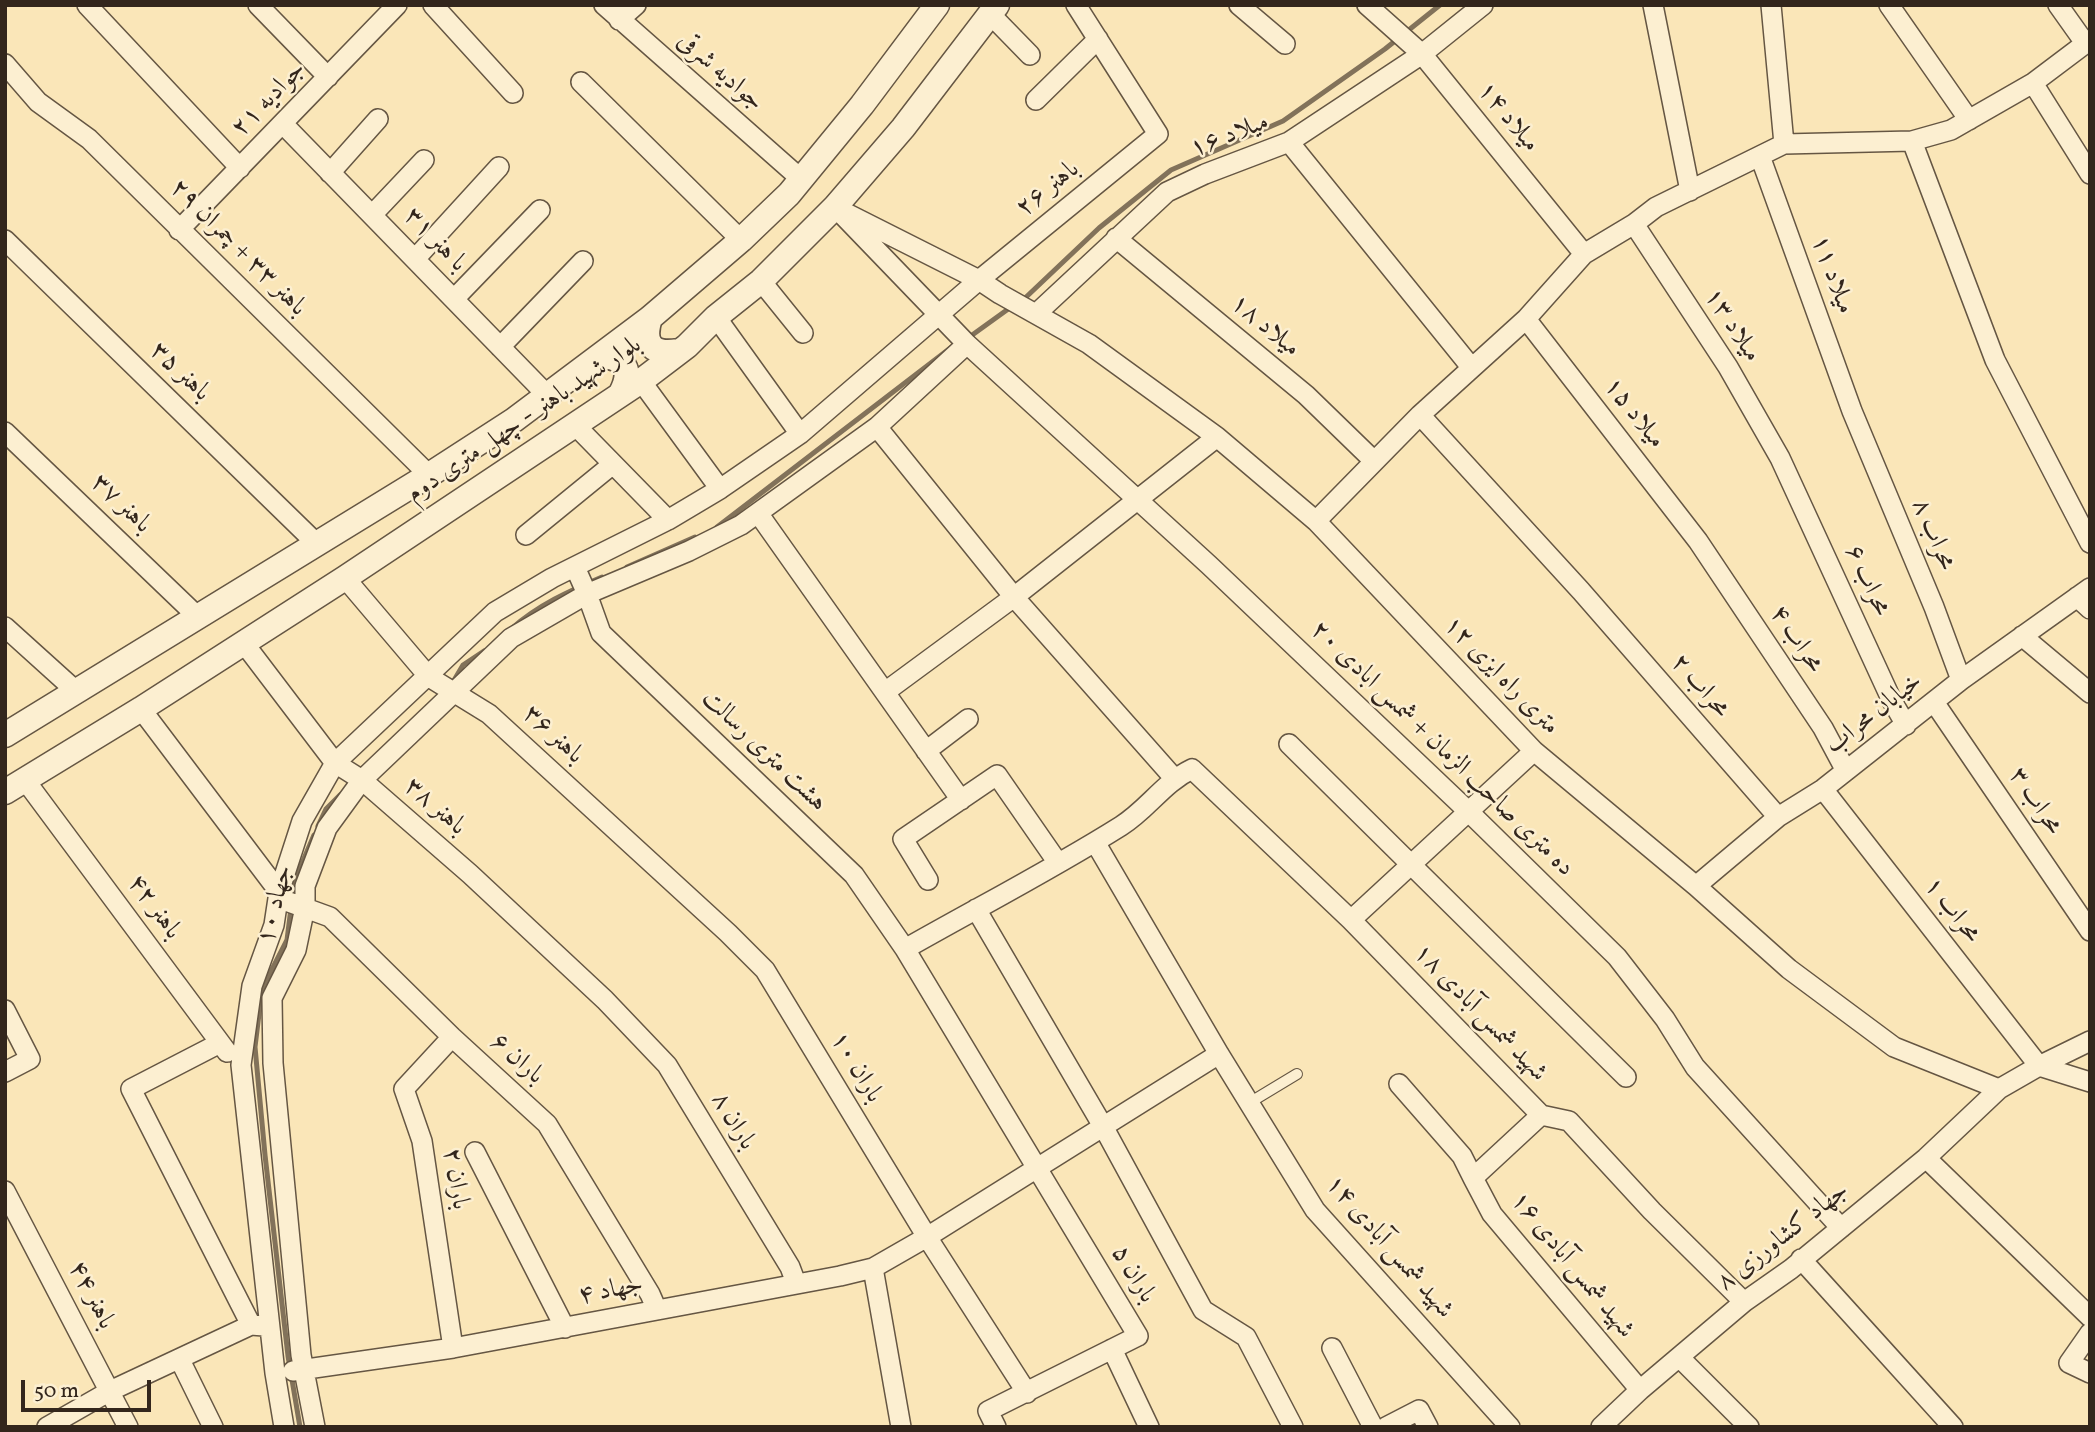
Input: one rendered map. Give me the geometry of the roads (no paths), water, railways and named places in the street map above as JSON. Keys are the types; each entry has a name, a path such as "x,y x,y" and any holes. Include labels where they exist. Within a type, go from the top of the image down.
{"street":[{"path":"87,5 240,168"},
{"path":"258,5 328,78"},
{"name":"جوادیه ۲۱","path":"179,229 397,5"},
{"path":"433,5 513,93"},
{"name":"جوادیه شرقی","path":"604,5 801,179"},
{"path":"619,20 636,5"},
{"name":"بلوار شهید باهنر - چهل متری دوم","path":"5,734 429,475 547,395 650,318 741,240 789,194 862,105 937,5"},
{"name":"باهنر ۲۶","path":"979,280 1158,134 1076,5"},
{"path":"1238,5 1285,44"},
{"name":"میلاد ۱۴","path":"1367,5 1422,54 1584,254"},
{"path":"1289,142 1422,54 1483,5"},
{"path":"1653,5 1690,191"},
{"path":"1771,5 1784,144"},
{"path":"1889,5 1969,120"},
{"path":"1316,521 1420,415 1526,319 1584,254 1634,224 1656,207 1784,144 1912,141 1951,130 2033,83 2087,41 2058,5"},
{"path":"993,10 1030,55"},
{"name":"بلوار شهید باهنر - چهل متری دوم","path":"15,786 345,578 631,387 687,346 716,317 761,281 835,207 903,128 993,10"},
{"path":"1036,100 1098,39"},
{"name":"باهنر ۳۳ + چمران ۲۹","path":"5,64 38,102 89,139 429,475"},
{"path":"581,82 741,240"},
{"path":"2033,83 2090,174"},
{"path":"330,173 378,119"},
{"name":"با هنر ۳۱","path":"283,124 547,395"},
{"path":"1912,141 1995,360 2090,543"},
{"name":"میلاد ۱۶","path":"1032,312 1167,192 1205,174 1289,142 1471,367"},
{"name":"میلاد ۱۱","path":"1760,156 1852,411"},
{"path":"372,215 424,160"},
{"path":"415,259 499,167"},
{"path":"261,1326 241,1065 252,986 274,925 292,901 302,821 335,763 495,612 575,567 668,520 720,489 800,433 979,280 835,207"},
{"name":"ده متری صاحب الزمان + شمس ابادی ۲۰","path":"835,207 967,344 1140,500 1470,813 1617,957 1665,1019 1695,1067 1841,1228"},
{"path":"454,299 540,210"},
{"name":"میلاد ۱۳","path":"1634,224 1727,367 1780,458"},
{"name":"میلاد ۱۸","path":"1116,238 1306,395 1374,461"},
{"name":"باهنر ۳۵","path":"5,240 317,544"},
{"path":"500,347 583,261"},
{"name":"۱۲ متری راه ایزی","path":"979,280 1089,344 1217,437 1316,521 1534,751 1696,886 1789,969 1894,1047 1999,1089"},
{"path":"761,281 803,333"},
{"path":"716,317 800,433"},
{"path":"650,318 645,332 651,346 664,354 678,351"},
{"name":"میلاد ۱۵","path":"1526,319 1698,541"},
{"name":"جهاد ۱۰","path":"315,1427 290,1371 302,1355 275,1077 272,998 296,950 292,901 305,886 327,828 362,780 511,638 587,594 689,551 741,525 877,427 967,344"},
{"path":"600,356 614,357 625,366 631,387 720,489"},
{"name":"محراب ۸","path":"1852,411 1934,607 1961,680"},
{"name":"محراب ۲","path":"1420,415 1581,591 1778,817"},
{"path":"575,424 668,520"},
{"path":"877,427 1014,597 1174,778 1140,813 1095,842 905,949"},
{"name":"باهنر ۳۷","path":"5,432 198,617"},
{"path":"885,692 1014,597 1217,437"},
{"name":"محراب ۶","path":"1780,458 1892,701 1906,725"},
{"path":"526,535 613,464"},
{"path":"758,513 961,800"},
{"name":"محراب ۴","path":"1698,541 1823,728 1846,771"},
{"name":"هشت متری رسالت","path":"575,567 601,633 854,875 905,949 1038,1169"},
{"name":"باهنر ۳۶","path":"345,578 429,677 489,714 728,933"},
{"name":"خیابان محراب","path":"1696,886 1778,817 1823,789 1961,680 2022,636 2085,598"},
{"path":"5,627 77,692"},
{"path":"2022,636 2090,693"},
{"name":"باهنر ۳۸","path":"243,642 335,763 362,780 470,874 605,1000"},
{"name":"محراب ۳","path":"1934,702 2090,932"},
{"path":"141,709 292,901"},
{"path":"926,751 968,719"},
{"path":"1289,744 1626,1077"},
{"path":"1351,920 1470,813 1534,751"},
{"name":"شهید شمس آبادی ۱۸","path":"1174,778 1192,769 1351,920 1541,1115 1569,1121 1652,1211 1744,1302"},
{"path":"928,880 903,839 997,775 1058,863"},
{"name":"باهنر ۴۲","path":"15,786 220,1043 241,1065"},
{"name":"محراب ۱","path":"1823,789 2039,1066"},
{"name":"شهید شمس آبادی ۱۴","path":"1095,842 1219,1054 1315,1210 1510,1427"},
{"name":"باران ۶","path":"292,901 330,917 452,1037 547,1124 650,1294 657,1310"},
{"path":"976,909 1104,1128 1203,1310 1246,1337 1293,1427"},
{"name":"باران ۱۰","path":"728,933 765,970 926,1237 1027,1392"},
{"name":"باران ۸","path":"605,1000 667,1065 790,1268 796,1283"},
{"path":"5,1010 30,1059 5,1072"},
{"name":"باران ۲","path":"452,1037 404,1089 422,1141 453,1348"},
{"name":"جهاد کشاورزی ۸","path":"1601,1427 1640,1390 1744,1302 1791,1269 1926,1158 1999,1089 2090,1041"},
{"path":"220,1043 131,1089 261,1326 290,1371 284,1427"},
{"name":"جهاد ۴","path":"290,1371 453,1348 873,1268 1038,1169 1219,1054"},
{"path":"2039,1066 2090,1082"},
{"name":"شهید شمس آبادی ۱۶","path":"1399,1084 1462,1156 1492,1214 1640,1390"},
{"path":"1473,1178 1541,1115"},
{"path":"475,1152 565,1328"},
{"path":"1926,1158 2090,1317"},
{"name":"باران ۵","path":"996,1427 988,1411 1138,1336 1038,1169"},
{"name":"باهنر ۴۴","path":"5,1191 128,1427"},
{"path":"1801,1259 1953,1427"},
{"path":"873,1268 901,1427"},
{"path":"47,1427 110,1391 261,1326"},
{"path":"2090,1333 2069,1363 2090,1373"},
{"path":"1332,1348 1373,1427"},
{"path":"1112,1349 1149,1427"},
{"path":"1680,1358 1749,1427"},
{"path":"180,1360 213,1427"},
{"path":"1386,1427 1419,1410 1428,1427"}],"lane":[{"path":"1249,1103 1297,1074"}],"waterway":[{"path":"1023,300 1099,228 1171,170 1283,121 1385,49 1440,5"},
{"path":"968,338 1011,307"},
{"path":"717,527 953,346"},
{"path":"627,567 695,537"},
{"path":"511,629 543,606 602,577"},
{"path":"453,682 463,665 484,651"},
{"path":"318,826 326,809 340,795"},
{"path":"292,898 294,882 314,835"},
{"path":"291,908 287,940 262,989 255,1047 288,1356 300,1427"}]}
